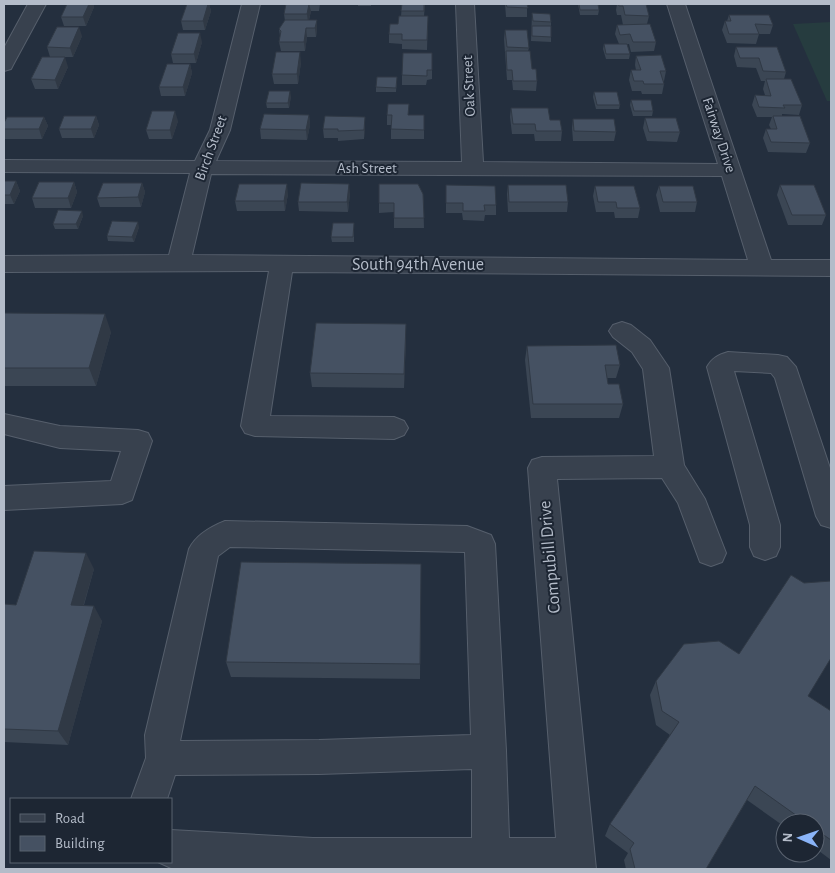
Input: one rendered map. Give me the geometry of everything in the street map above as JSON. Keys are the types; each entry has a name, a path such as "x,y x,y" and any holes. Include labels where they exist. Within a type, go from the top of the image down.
{"street":[{"path":"4,66 37,4"},
{"name":"Birch Street","path":"179,263 202,167 220,130 251,4"},
{"name":"Oak Street","path":"465,4 473,168"},
{"name":"Fairway Drive","path":"676,4 762,267"},
{"name":"Ash Street","path":"4,166 731,170"},
{"path":"282,263 255,426 394,428"},
{"name":"South 94th Avenue","path":"4,264 282,263 831,268"},
{"path":"622,331 642,346 656,368 670,466 691,500 711,553"},
{"path":"765,547 765,525 720,367 728,361 778,364 787,374 831,516"},
{"path":"4,424 60,437 138,441 122,492 4,498"},
{"name":"Compubill Drive","path":"576,863 542,468 670,466"},
{"path":"150,798 164,758 162,735 204,549 225,534 467,539 480,544 491,857"},
{"path":"164,758 320,757 488,751"},
{"path":"172,849 312,863 491,857 576,863"}],"green space":[{"path":"831,22 831,101 827,101 793,24"}],"building":[{"path":"67,4 89,4 83,17 61,17"},
{"path":"187,4 208,4 203,21 181,21"},
{"path":"286,4 309,4 307,14 284,14"},
{"path":"402,4 424,4 424,11 401,11"},
{"path":"506,4 527,4 528,8 507,7"},
{"path":"579,4 598,4 599,10 580,10"},
{"path":"618,4 646,4 649,16 625,15 623,6"},
{"path":"532,13 550,14 551,22 533,21"},
{"path":"729,15 769,15 773,25 755,24 759,34 729,34 725,21 731,21"},
{"path":"399,16 428,16 427,40 402,40 402,34 389,34 390,24 398,24"},
{"path":"285,20 317,20 315,28 306,28 304,42 279,42 281,31 279,29"},
{"path":"650,24 656,42 633,42 630,34 620,35 617,25"},
{"path":"532,26 551,26 551,37 532,36"},
{"path":"57,27 79,27 70,48 47,47"},
{"path":"505,30 527,30 529,48 507,47"},
{"path":"178,33 200,33 194,54 171,54"},
{"path":"604,44 627,44 630,54 606,54"},
{"path":"736,47 777,47 786,72 763,71 759,58 740,58"},
{"path":"506,51 530,51 532,69 536,69 537,81 513,81 512,70 507,70"},
{"path":"276,52 300,52 297,74 272,74"},
{"path":"403,53 432,53 432,70 427,70 427,76 402,75"},
{"path":"661,55 666,71 660,71 664,84 644,84 643,81 634,81 631,70 641,70 636,56"},
{"path":"42,57 65,57 55,80 31,79"},
{"path":"167,64 190,64 183,87 159,87"},
{"path":"377,77 397,77 396,88 376,87"},
{"path":"766,79 791,79 802,105 783,105 785,108 759,107 755,95 771,96"},
{"path":"269,91 290,91 288,103 266,103"},
{"path":"594,92 617,92 620,105 597,105"},
{"path":"631,100 651,100 653,111 634,111"},
{"path":"388,104 409,104 408,115 424,115 424,130 391,129 392,115 387,115"},
{"path":"511,108 548,108 550,120 560,120 562,131 536,131 535,124 513,124"},
{"path":"152,111 175,111 170,130 146,130"},
{"path":"264,114 309,115 306,130 260,129"},
{"path":"64,116 96,116 91,129 59,129"},
{"path":"325,116 365,117 364,130 338,131 338,129 323,129"},
{"path":"773,116 800,116 810,143 771,142 766,129 777,129"},
{"path":"7,117 44,117 39,129 4,129"},
{"path":"645,118 676,118 680,132 649,132"},
{"path":"573,119 614,119 616,132 574,131"},
{"path":"4,181 16,181 10,195 4,195"},
{"path":"39,182 74,182 68,198 32,198"},
{"path":"103,183 142,183 138,197 97,198"},
{"path":"301,183 349,184 347,202 298,202"},
{"path":"239,184 287,184 284,201 235,201"},
{"path":"379,184 418,184 423,194 424,218 394,218 394,203 379,203"},
{"path":"446,185 495,186 496,205 484,205 485,211 463,211 463,203 446,203"},
{"path":"508,185 566,185 568,202 509,202"},
{"path":"780,185 814,185 826,215 792,215"},
{"path":"595,186 634,186 640,208 617,208 616,202 598,202"},
{"path":"659,186 693,186 697,202 663,202"},
{"path":"58,210 82,211 76,224 53,224"},
{"path":"112,221 138,222 132,237 107,236"},
{"path":"333,223 354,223 353,237 331,237"},
{"path":"4,313 105,314 89,368 4,368"},
{"path":"316,323 406,324 404,374 310,373"},
{"path":"616,345 620,365 605,365 608,384 619,384 623,404 533,404 527,346"},
{"path":"34,551 86,553 71,605 94,606 58,731 4,729 4,604 16,605"},
{"path":"241,562 421,564 420,664 226,662"},
{"path":"791,575 804,583 831,581 831,658 808,696 831,711 831,840 825,836 825,813 793,813 755,786 706,869 635,869 630,849 634,843 610,824 679,722 662,711 656,681 684,644 719,641 739,654"}]}
